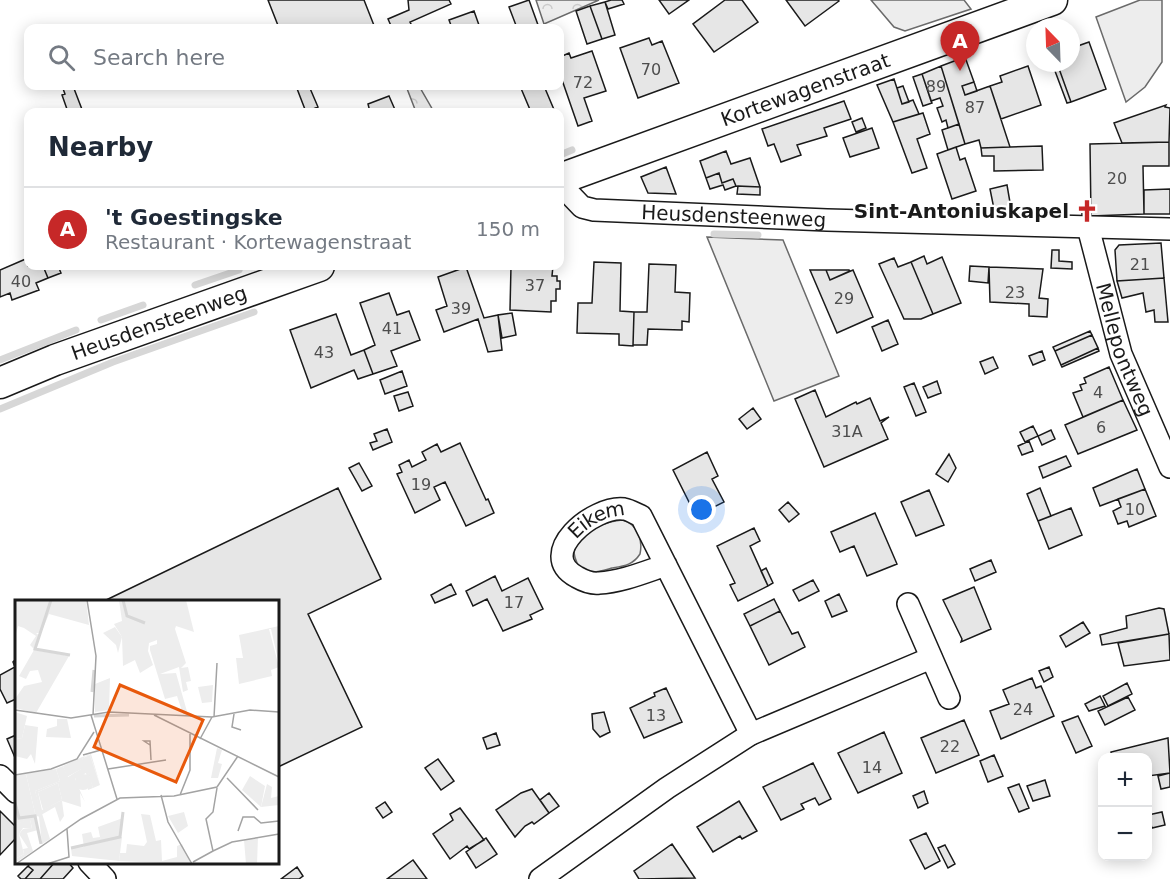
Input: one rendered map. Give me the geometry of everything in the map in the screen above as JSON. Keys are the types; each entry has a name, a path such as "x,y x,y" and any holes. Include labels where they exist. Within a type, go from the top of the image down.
{"street":[{"name":"Kortewagenstraat","path":"564,178 1052,0"},
{"name":"Heusdensteenweg","path":"564,188 582,207 594,210 1170,229"},
{"name":"Mellepontweg","path":"1088,227 1121,354 1170,467"},
{"name":"Heusdensteenweg","path":"0,383 55,360 308,270"},
{"name":"Eikem","path":"666,565 598,583 586,582 572,574 566,566 564,550 566,539 579,525 606,513 622,509 641,516 666,565 751,734"},
{"path":"908,604 949,698"},
{"path":"540,879 667,788 751,734 931,658"},
{"path":"0,776 15,791"}],"green space":[{"path":"536,0 599,0 544,24"},
{"path":"871,0 964,0 971,9 905,31 894,27"},
{"path":"1140,0 1162,0 1162,62 1145,87 1126,102 1096,17"},
{"path":"408,90 421,90 432,108 414,108"},
{"path":"707,237 783,240 839,376 774,401"},
{"path":"622,520 636,529 640,538 641,548 637,558 628,564 598,572 589,572 580,567 574,552 579,537 599,526"}],"building":[{"path":"268,0 364,0 373,24 277,24"},
{"path":"408,0 449,0 451,4 410,22 411,24 390,24 388,19 409,10"},
{"path":"529,0 538,24 515,24 509,7"},
{"path":"622,0 624,4 608,9 605,2"},
{"path":"659,0 689,0 669,14"},
{"path":"725,0 742,0 758,22 714,52 693,24"},
{"path":"786,0 838,0 839,1 805,26"},
{"path":"605,2 615,35 602,39 590,6"},
{"path":"590,6 602,39 587,44 576,11"},
{"path":"474,11 479,24 450,24 449,20"},
{"path":"649,38 652,45 662,41 679,83 638,98 620,48"},
{"path":"1089,42 1106,89 1071,102 1060,72 1080,72 1080,45"},
{"path":"592,51 606,91 584,98 592,121 578,126 564,86 564,55 569,53 571,58"},
{"path":"965,57 974,82 962,86 965,95 990,86 1010,147 981,148 979,140 965,144 941,66"},
{"path":"941,66 959,124 948,128 946,120 942,122 937,108 943,106 940,98 931,101 922,74"},
{"path":"1026,67 1026,72 1030,72 1041,105 1001,119 990,86 1002,82 1000,76"},
{"path":"1055,72 1060,72 1071,102 1067,103"},
{"path":"922,74 932,103 923,106 913,77"},
{"path":"894,79 902,104 913,100 919,114 893,122 877,85"},
{"path":"974,82 977,91 965,95 962,86"},
{"path":"903,86 909,102 902,104 897,88"},
{"path":"64,90 75,90 81,108 67,108 62,95 65,94"},
{"path":"298,90 311,90 318,107 304,108"},
{"path":"522,90 546,90 553,108 529,108"},
{"path":"389,96 394,108 369,108 368,104"},
{"path":"844,101 851,119 824,128 827,136 797,145 801,155 781,162 774,144 768,146 762,129"},
{"path":"1166,105 1165,107 1170,108 1169,142 1122,143 1114,123"},
{"path":"923,113 930,134 917,139 927,168 912,173 893,122"},
{"path":"862,118 866,128 856,132 852,122"},
{"path":"959,124 965,144 948,150 942,130"},
{"path":"872,128 879,148 850,157 843,138"},
{"path":"1169,142 1169,166 1143,166 1144,214 1091,216 1090,144"},
{"path":"1042,146 1043,170 994,171 994,156 982,156 981,148"},
{"path":"956,147 960,160 965,158 976,191 952,199 937,154"},
{"path":"726,151 731,164 750,158 760,187 736,186 733,179 722,183 719,173 706,178 700,161"},
{"path":"666,167 676,194 648,193 641,177"},
{"path":"719,173 722,183 733,179 736,186 725,190 723,185 710,189 706,178"},
{"path":"1007,185 1012,214 995,214 990,189"},
{"path":"738,186 760,187 760,195 737,194"},
{"path":"1170,189 1170,214 1144,214 1144,190"},
{"name":"Sint-Antoniuskapel","path":"1082,206 1091,206 1091,216 1082,216"},
{"path":"1161,243 1164,278 1117,281 1115,250 1119,245"},
{"path":"1052,250 1059,250 1059,261 1072,262 1072,269 1051,268"},
{"path":"924,256 927,264 942,257 961,303 933,314 911,262"},
{"path":"894,258 898,267 911,262 933,314 921,319 904,319 879,264"},
{"path":"24,260 24,270 45,270 48,278 36,283 39,290 12,300 10,293 0,297 0,270"},
{"path":"594,262 621,263 620,311 634,312 633,346 619,345 619,334 577,333 578,303 592,303"},
{"path":"649,264 676,265 675,292 690,293 689,322 682,321 682,330 648,329 647,345 633,345 634,312 647,312"},
{"path":"970,266 989,267 988,283 969,281"},
{"path":"989,267 1043,269 1039,298 1048,299 1047,317 1029,316 1029,304 990,302"},
{"path":"45,270 60,270 61,273 48,278"},
{"path":"458,270 467,270 484,318 498,315 502,350 488,352 478,319 444,332 436,310 447,306 438,277"},
{"path":"511,270 553,270 552,276 557,276 557,281 560,281 560,289 556,289 556,301 551,301 551,312 510,310"},
{"path":"810,270 826,270 830,280 853,270 873,317 837,333"},
{"path":"826,270 849,270 850,271 830,280"},
{"path":"1164,278 1168,322 1155,322 1154,310 1146,312 1143,293 1122,298 1117,281"},
{"path":"389,293 397,315 409,311 420,340 391,351 397,366 373,374 364,350 375,345 360,303"},
{"path":"512,313 516,335 502,338 498,315"},
{"path":"336,314 351,355 364,350 373,374 358,379 354,370 311,388 290,330"},
{"path":"888,320 898,344 882,351 872,327"},
{"path":"1090,331 1092,335 1055,351 1053,347"},
{"path":"1092,335 1098,348 1061,365 1055,351"},
{"path":"1098,348 1099,351 1062,367 1061,365"},
{"path":"1042,351 1045,360 1033,365 1029,356"},
{"path":"993,357 998,368 985,374 980,362"},
{"path":"1109,367 1123,400 1083,417 1073,393 1082,390 1080,385 1086,383 1084,378"},
{"path":"402,371 407,386 385,394 380,380"},
{"path":"937,381 941,393 928,398 923,387"},
{"path":"914,383 926,412 916,416 904,387"},
{"path":"815,390 826,417 856,402 857,404 870,398 880,421 889,417 881,423 888,439 824,467 795,399"},
{"path":"408,392 413,406 399,411 394,396"},
{"path":"1123,400 1137,430 1078,454 1065,425"},
{"path":"753,408 761,419 747,429 739,419"},
{"path":"1033,426 1038,436 1025,442 1020,432"},
{"path":"387,429 392,442 373,450 370,443 377,441 374,434"},
{"path":"1051,430 1055,439 1042,445 1038,436"},
{"path":"1029,441 1033,451 1022,455 1018,446"},
{"path":"460,443 494,513 466,526 445,482 434,487 440,500 415,513 397,474 402,472 399,465 409,460 412,467 426,460 422,452 437,444 441,452"},
{"path":"707,452 718,476 712,479 724,502 696,516 673,470"},
{"path":"949,454 956,468 948,482 936,474"},
{"path":"1066,456 1071,466 1043,478 1039,467"},
{"path":"359,463 372,486 362,491 349,468"},
{"path":"1137,469 1145,489 1100,506 1093,488"},
{"path":"338,488 381,579 308,614 362,727 279,767 279,600 106,600"},
{"path":"1040,488 1051,516 1038,521 1027,494"},
{"path":"1145,489 1156,516 1129,527 1127,521 1118,524 1113,511 1121,507 1118,499"},
{"path":"929,490 944,525 916,536 901,502"},
{"path":"788,502 799,514 789,522 779,510"},
{"path":"1071,508 1082,535 1049,549 1038,521"},
{"path":"875,513 897,564 867,576 854,546 840,552 831,532"},
{"path":"754,528 760,541 750,546 768,586 738,601 730,585 735,583 717,546"},
{"path":"991,560 996,572 975,581 970,569"},
{"path":"766,568 773,583 768,586 761,571"},
{"path":"495,576 502,591 528,578 543,609 530,615 532,619 503,631 487,599 473,606 466,591"},
{"path":"813,580 819,591 799,601 793,590"},
{"path":"451,584 456,594 435,603 431,595"},
{"path":"974,587 991,629 961,642 962,639 943,600"},
{"path":"839,594 847,611 832,617 825,601"},
{"path":"774,599 780,611 750,626 744,614"},
{"path":"1159,608 1164,609 1169,634 1102,645 1100,635 1127,628 1126,616"},
{"path":"780,611 792,634 798,632 805,647 769,665 750,626"},
{"path":"1083,622 1090,633 1066,647 1060,636"},
{"path":"1169,634 1170,660 1124,666 1118,643"},
{"path":"15,667 15,699 7,703 0,689 0,675"},
{"path":"1049,667 1053,677 1044,682 1039,671"},
{"path":"1032,678 1036,688 1041,686 1054,716 1001,739 990,711 1009,704 1003,690"},
{"path":"1127,683 1132,694 1108,706 1103,696"},
{"path":"666,688 682,722 644,738 630,708"},
{"path":"1100,696 1105,706 1089,711 1085,704"},
{"path":"1128,697 1135,710 1105,725 1098,711"},
{"path":"604,712 610,732 600,737 593,729 592,714"},
{"path":"1078,716 1092,746 1076,753 1062,722"},
{"path":"964,720 979,755 936,773 921,738"},
{"path":"884,732 902,773 858,793 838,753"},
{"path":"496,733 500,745 487,749 483,738"},
{"path":"15,735 15,758 7,739"},
{"path":"1168,738 1170,773 1152,775 1152,753 1111,752"},
{"path":"994,755 1003,776 988,782 980,761"},
{"path":"438,759 454,781 441,790 425,768"},
{"path":"813,763 831,799 819,805 815,798 801,804 804,809 781,820 763,787"},
{"path":"1170,773 1170,787 1161,789 1158,776"},
{"path":"1045,780 1050,796 1033,801 1027,786"},
{"path":"1019,784 1029,808 1019,812 1008,788"},
{"path":"532,789 549,813 534,824 532,822 525,826 515,837 496,810 521,793"},
{"path":"924,791 928,803 918,808 913,796"},
{"path":"549,793 559,806 549,813 540,800"},
{"path":"739,801 757,831 742,839 740,836 713,852 697,827"},
{"path":"385,802 392,812 383,818 376,808"},
{"path":"460,808 484,840 469,849 467,846 450,859 433,834 453,820 450,814"},
{"path":"0,811 15,826 15,839 0,855"},
{"path":"1162,812 1165,825 1152,828 1152,814"},
{"path":"926,833 940,861 925,869 910,840"},
{"path":"486,838 497,854 476,868 466,852"},
{"path":"672,844 695,878 639,879 634,871"},
{"path":"945,845 955,864 948,868 938,848"},
{"path":"413,860 427,879 387,879"},
{"path":"30,864 53,864 40,879 25,879 33,870 28,866"},
{"path":"53,864 70,864 73,868 63,879 40,879"},
{"path":"28,866 33,870 25,879 21,879 18,876"},
{"path":"297,867 303,876 299,879 281,879"}],"waterway":[{"path":"564,153 572,150"},
{"path":"714,234 758,235"},
{"path":"195,285 239,270"},
{"path":"101,320 143,305"},
{"path":"0,409 113,362 254,312"},
{"path":"0,360 76,330"}],"place":[{"name":"'t Goestingske","path":"960,71"},
{"name":"Sint-Antoniuskapel","path":"1087,211"}]}
